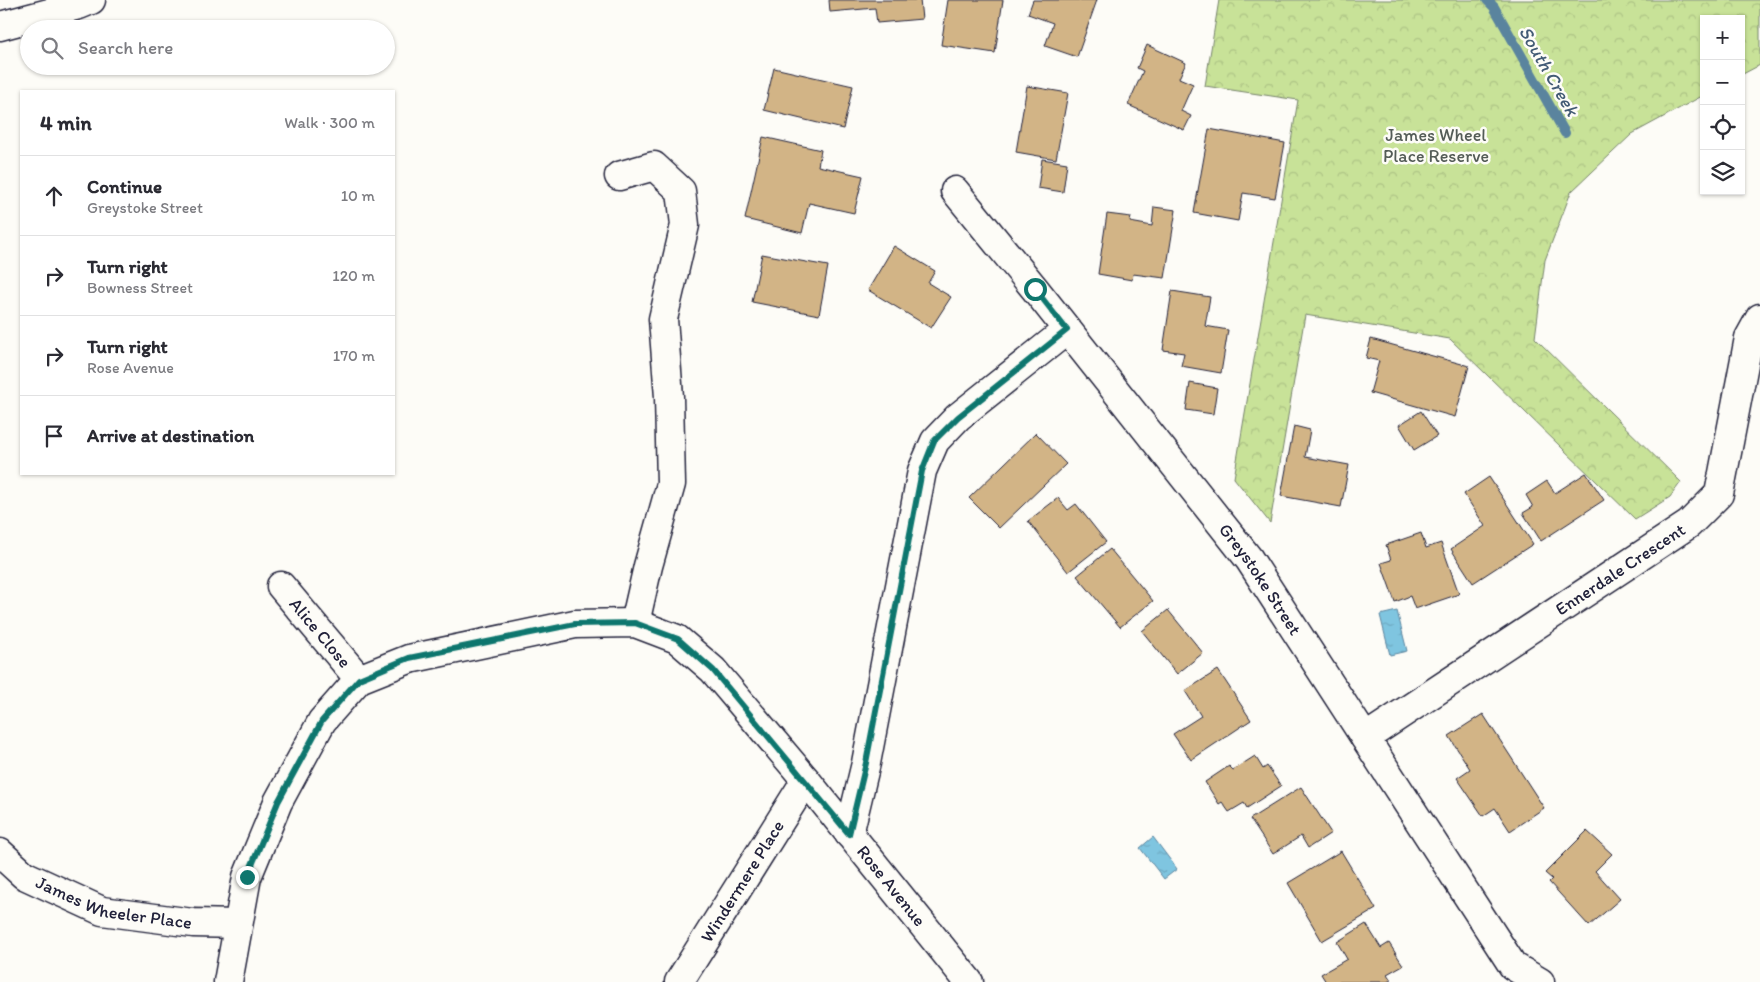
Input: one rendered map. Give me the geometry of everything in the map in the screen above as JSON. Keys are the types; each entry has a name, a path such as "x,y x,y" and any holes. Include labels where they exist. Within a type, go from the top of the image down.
{"street":[{"path":"23,20 91,0"},
{"path":"0,26 20,21"},
{"path":"619,176 654,166 682,191 685,225 663,320 670,397 671,484 648,566 635,623"},
{"name":"Greystoke Street","path":"955,191 1249,559 1513,966 1540,982"},
{"name":"Ennerdale Crescent","path":"1365,738 1689,524 1719,494 1749,338 1760,318"},
{"path":"849,834 866,763 922,471 934,441 958,417 1067,330"},
{"name":"Alice Close","path":"281,586 359,679"},
{"name":"Rose Avenue","path":"228,982 247,877 278,802 322,721 359,679 409,658 575,624 635,623 678,639 713,670 806,780 969,982"},
{"name":"Windermere Place","path":"679,982 806,780"},
{"name":"James Wheeler Place","path":"0,853 24,875 102,911 193,923 238,924"}],"green space":[{"name":"James Wheel Place Reserve","path":"1219,0 1760,0 1760,65 1745,73 1745,15 1700,15 1700,97 1632,134 1571,192 1545,260 1535,338 1681,482 1670,497 1635,519 1450,339 1305,315 1270,523 1234,478 1298,100 1205,86"}],"water":[{"path":"1397,611 1407,651 1390,655 1380,615"},
{"path":"1153,837 1177,869 1164,879 1140,848"}],"building":[{"path":"829,0 920,0 922,19 877,23 875,8 830,12"},
{"path":"948,0 1003,0 995,53 941,45"},
{"path":"1033,0 1097,0 1077,57 1045,46 1053,23 1028,14"},
{"path":"1147,45 1186,63 1179,78 1193,84 1181,111 1191,116 1184,130 1128,105 1143,71 1137,68"},
{"path":"774,68 853,86 843,129 764,110"},
{"path":"1027,86 1068,93 1056,159 1016,152"},
{"path":"1209,129 1285,143 1275,198 1243,193 1238,221 1194,213"},
{"path":"763,137 821,150 818,166 863,176 854,213 809,203 802,233 745,219"},
{"path":"1042,159 1067,163 1063,192 1038,188"},
{"path":"1154,207 1176,210 1165,278 1133,274 1132,280 1098,274 1107,214 1131,217 1130,222 1152,226"},
{"path":"894,246 935,271 928,283 951,297 931,328 868,290"},
{"path":"762,254 828,266 819,315 752,302"},
{"path":"1172,291 1210,297 1205,326 1228,330 1221,373 1181,366 1184,353 1163,350"},
{"path":"1371,339 1469,366 1455,417 1370,393 1379,361 1366,358"},
{"path":"1190,383 1217,388 1213,414 1186,410"},
{"path":"1421,411 1437,436 1414,450 1399,425"},
{"path":"1294,426 1310,430 1305,457 1349,465 1341,507 1281,496"},
{"path":"1036,433 1066,464 999,528 969,498"},
{"path":"1586,473 1604,500 1541,541 1523,513 1533,507 1526,495 1547,481 1555,493"},
{"path":"1489,477 1533,544 1473,583 1451,549 1485,526 1464,494"},
{"path":"1058,498 1068,510 1076,504 1106,542 1068,572 1028,521"},
{"path":"1421,533 1426,548 1441,543 1459,594 1415,609 1410,596 1395,602 1381,563 1391,560 1386,545"},
{"path":"1110,549 1153,601 1120,627 1077,576"},
{"path":"1168,610 1203,653 1177,674 1142,631"},
{"path":"1218,670 1251,720 1191,760 1173,734 1201,716 1185,691"},
{"path":"1483,714 1544,808 1510,831 1495,808 1483,816 1457,778 1470,769 1449,736"},
{"path":"1255,756 1263,769 1267,766 1281,786 1247,808 1244,803 1229,812 1222,802 1219,804 1205,782 1229,766 1233,770"},
{"path":"1301,787 1331,833 1308,848 1301,836 1273,854 1250,819"},
{"path":"1587,831 1612,854 1595,871 1620,899 1589,926 1549,882 1552,879 1545,873"},
{"path":"1341,851 1376,909 1322,941 1288,883"},
{"path":"1366,924 1381,948 1389,943 1403,965 1387,974 1391,980 1387,982 1326,982 1321,974 1347,959 1337,942"}],"waterway":[{"name":"South Creek","path":"1487,0 1494,7 1565,133"}],"route":[{"path":"247,877 278,802 322,721 359,679 409,658 575,624 635,623 678,639 713,670 849,834 866,763 922,471 934,441 958,417 1067,330 1035,289"}]}
